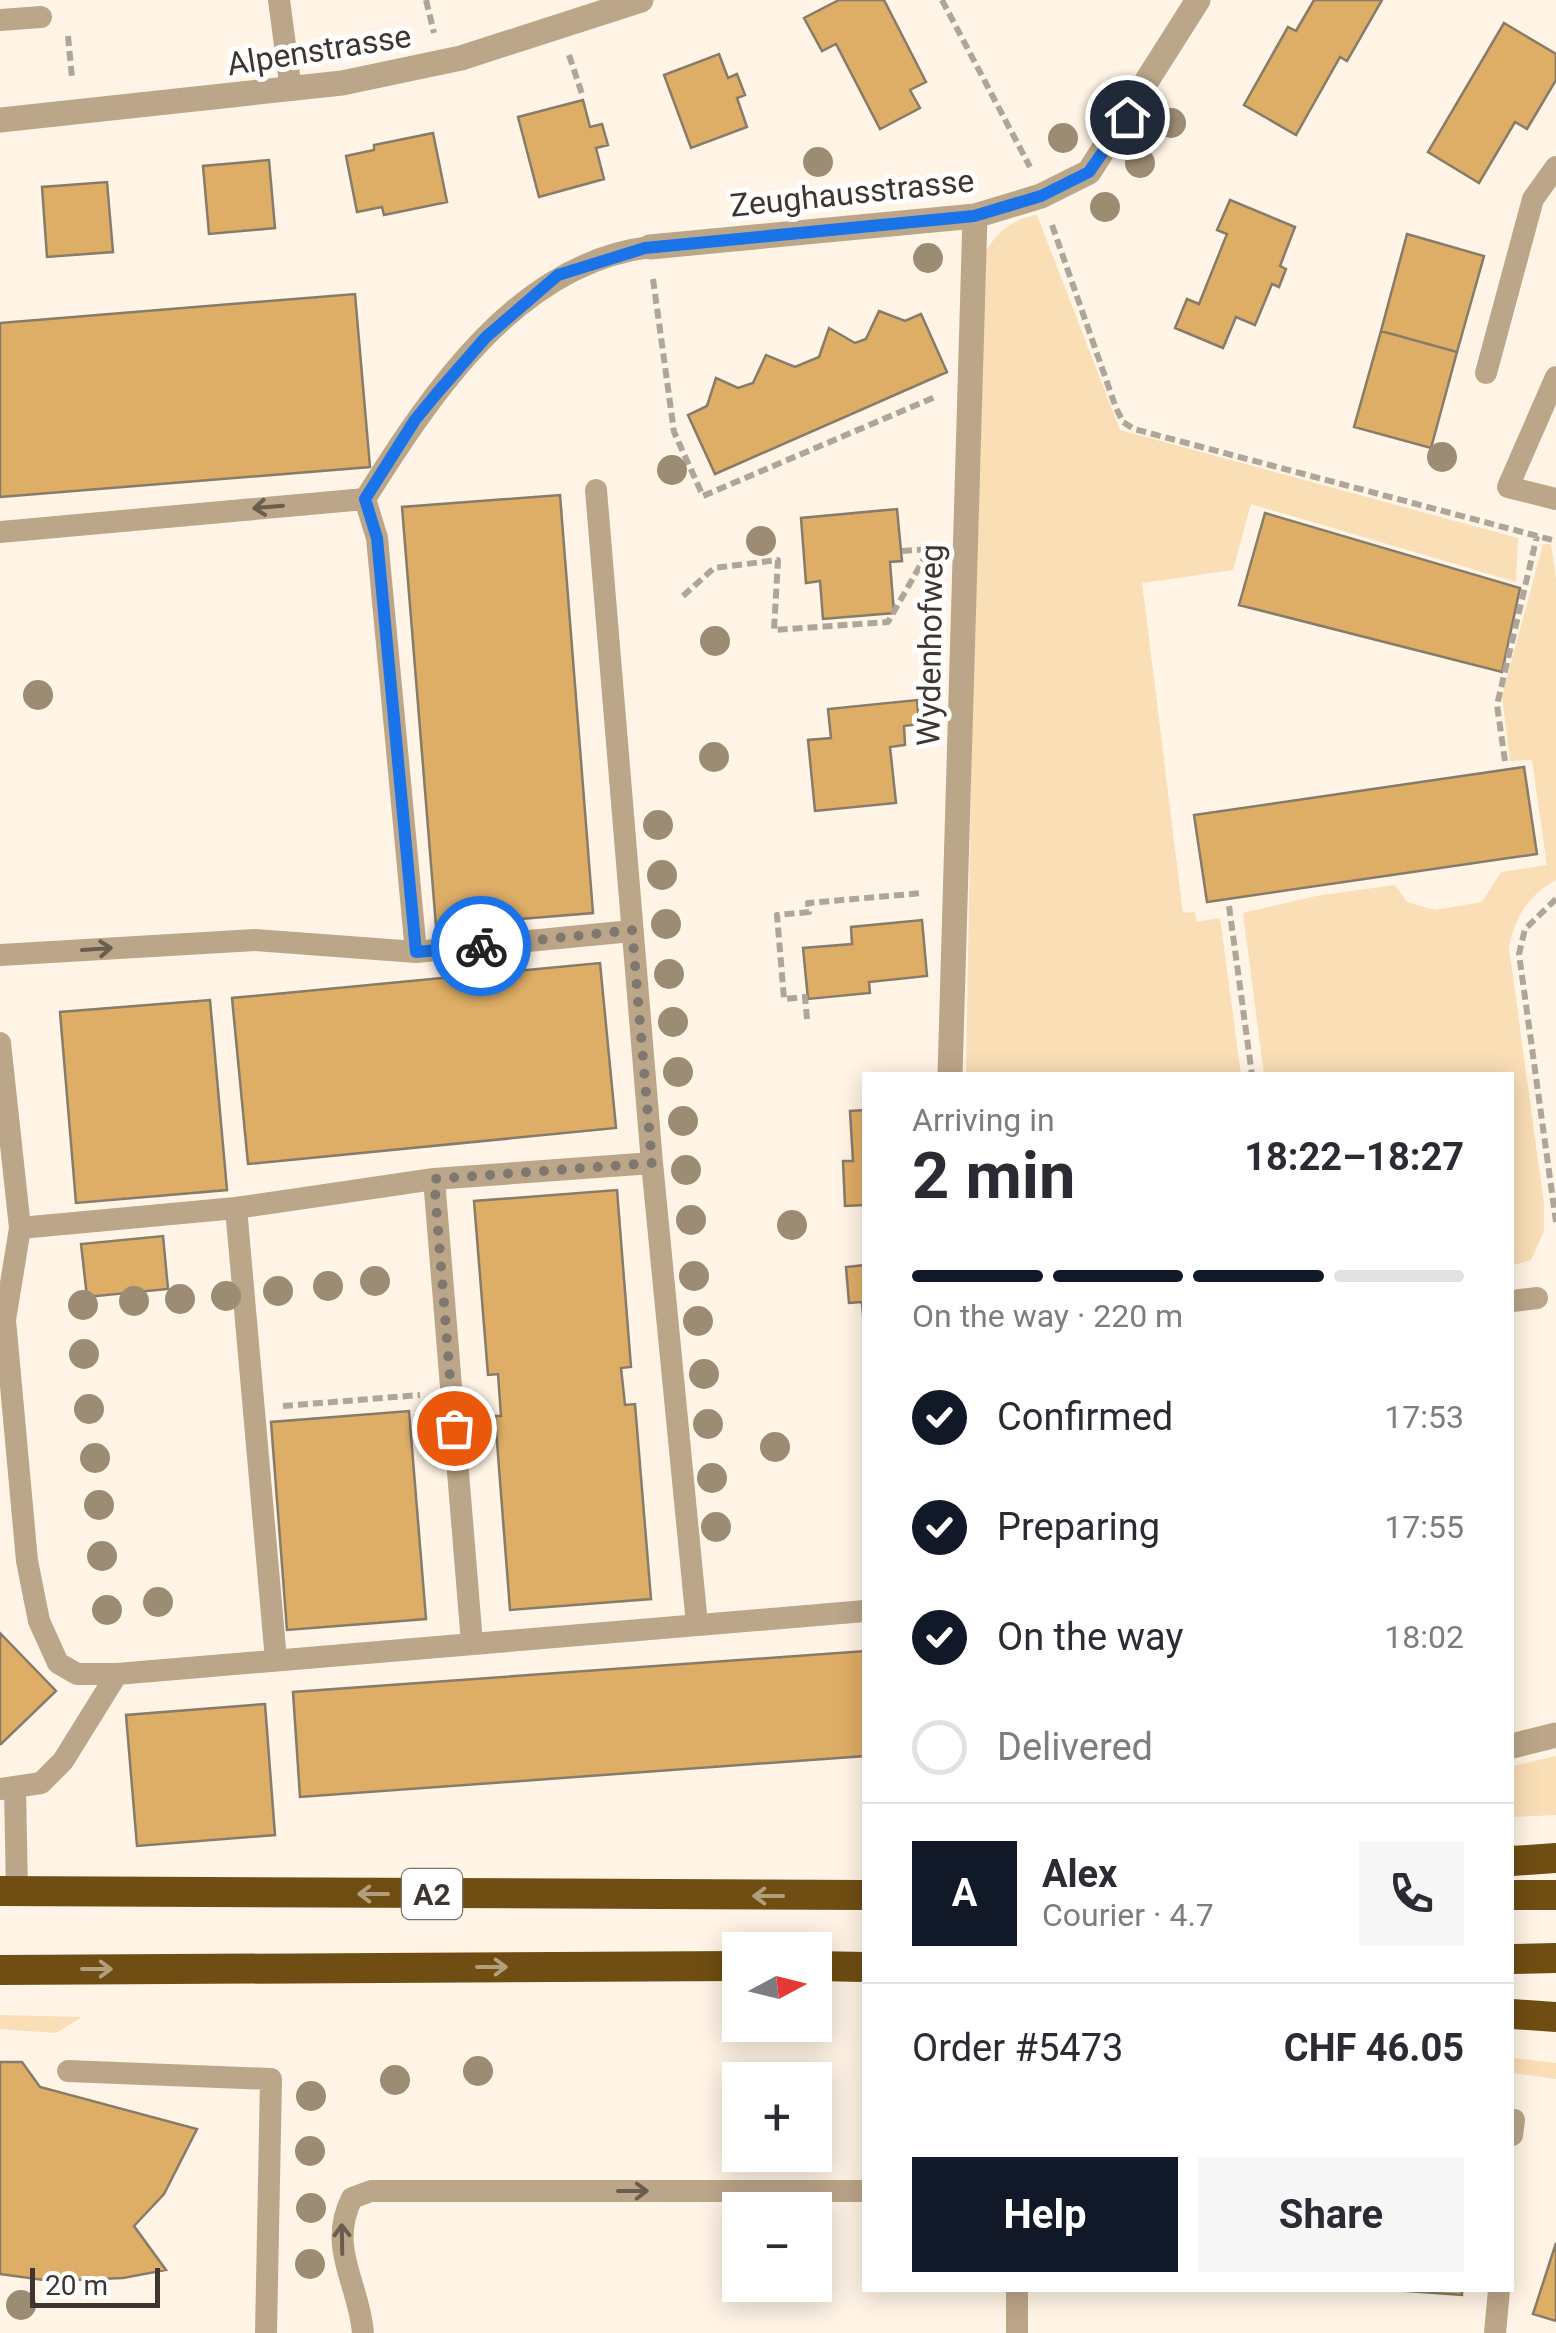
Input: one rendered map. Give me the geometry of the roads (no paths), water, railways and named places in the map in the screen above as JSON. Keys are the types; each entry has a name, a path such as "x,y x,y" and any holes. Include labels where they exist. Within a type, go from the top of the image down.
{"highway":[{"path":"1514,1861 1556,1858"},
{"name":"A2","path":"8,1891 862,1895"},
{"path":"1514,1896 1556,1895"},
{"path":"1514,1959 1556,1958"},
{"name":"A2","path":"0,1970 722,1966"},
{"path":"832,1966 862,1966"},
{"path":"1514,2014 1556,2017"}],"street":[{"name":"Alpenstrasse","path":"0,120 291,90 461,58 641,0"},
{"name":"Zeughausstrasse","path":"650,248 974,216 1041,196 1089,172 1100,159 1198,0"},
{"name":"Wydenhofweg","path":"950,1072 974,216"},
{"path":"1514,1746 1556,1735"}],"lane":[{"path":"279,0 291,90"},
{"path":"0,20 42,16"},
{"path":"1486,373 1533,199 1556,167"},
{"path":"416,952 377,538 365,499 415,420 486,337 558,275 650,248"},
{"path":"1556,377 1508,487 1556,499"},
{"path":"596,490 652,1163 698,1624"},
{"path":"0,532 365,499"},
{"path":"0,955 255,940 416,952 632,930"},
{"path":"0,1043 20,1228 5,1320 27,1562 39,1620 58,1663 77,1674 118,1674 862,1611"},
{"path":"20,1228 236,1208 434,1179 652,1163"},
{"path":"434,1179 472,1642"},
{"path":"236,1208 276,1660"},
{"path":"1514,1301 1537,1298"},
{"path":"8,1891 8,1789 41,1783 63,1762 118,1674"},
{"path":"68,2072 270,2079 266,2333"},
{"path":"362,2333 340,2241 342,2217 352,2198 371,2191 862,2191"},
{"path":"1017,2292 1017,2333"},
{"path":"1495,2333 1499,2292"}]}
